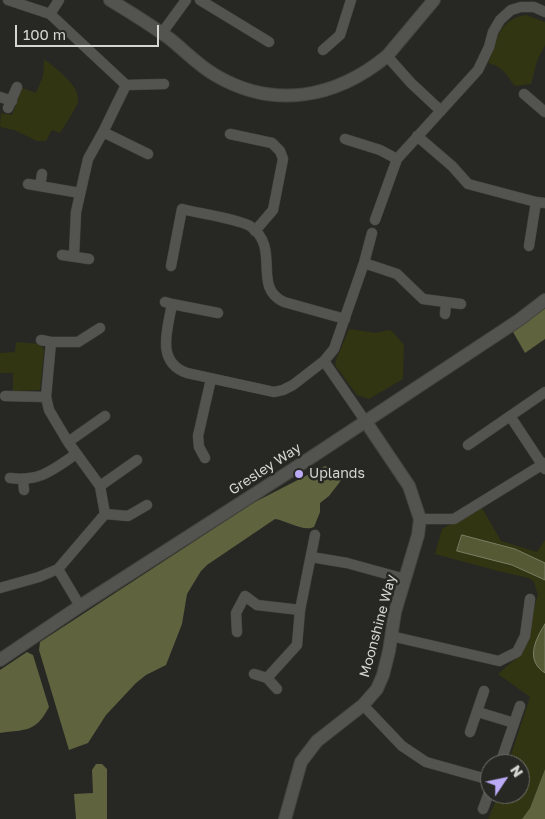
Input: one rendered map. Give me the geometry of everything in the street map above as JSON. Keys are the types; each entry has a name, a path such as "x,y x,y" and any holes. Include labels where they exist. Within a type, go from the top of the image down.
{"street":[{"path":"8,0 50,14 126,85 151,90 164,84"},
{"path":"50,14 59,0"},
{"path":"110,0 162,33 205,69 239,87 266,94 311,95 341,86 370,69 387,56 434,0"},
{"path":"162,33 186,0"},
{"path":"200,0 270,42"},
{"path":"323,50 340,35 350,0"},
{"path":"375,220 397,159 478,70 489,47 497,23 502,16 515,8 535,4 545,12"},
{"path":"387,56 411,83 441,111"},
{"path":"74,256 76,212 88,159 126,85"},
{"path":"0,97 10,105 17,87"},
{"path":"524,94 545,112"},
{"path":"103,132 148,154"},
{"path":"230,134 272,143 280,151 284,159 273,210 255,231"},
{"path":"417,136 452,166 468,184 540,202 529,246"},
{"path":"138,149 143,139"},
{"path":"345,139 380,150 397,159"},
{"path":"40,186 42,174"},
{"path":"28,184 80,193"},
{"path":"171,266 182,209 240,222 246,224 260,235 265,246 268,283 275,297 284,302 345,319"},
{"path":"218,313 169,303 164,345 170,361 181,371 269,391 279,391 293,385 324,361 334,349 364,263 372,234"},
{"path":"62,255 89,259"},
{"path":"364,263 397,274 423,299 446,308 461,304"},
{"name":"Gresley Way","path":"0,660 80,606 366,422 519,320 545,300"},
{"path":"100,328 78,342 46,341 46,397 52,415 68,442 100,486 105,514"},
{"path":"324,361 366,422"},
{"path":"205,458 198,442 198,436 211,379"},
{"path":"468,445 545,392"},
{"path":"4,396 46,397"},
{"path":"68,442 105,416"},
{"path":"420,519 454,519 544,466 510,416"},
{"name":"Moonshine Way","path":"285,819 301,762 317,741 363,706 377,689 383,675 394,612 406,579 418,535 420,519 409,486 366,422"},
{"path":"10,478 24,485 52,472 76,454"},
{"path":"100,486 137,460"},
{"path":"105,514 128,516 147,505"},
{"path":"0,588 39,577 58,569 105,514"},
{"path":"267,678 297,645 300,610 314,534"},
{"path":"311,557 347,563 406,579"},
{"path":"58,569 80,606"},
{"path":"237,632 236,613 245,596 257,605 300,610"},
{"path":"391,636 499,661 517,652 525,636 530,599"},
{"path":"254,674 267,678 277,689"},
{"path":"470,732 484,691"},
{"path":"363,706 402,746 426,762 480,777"},
{"path":"503,754 520,706"},
{"path":"478,712 514,723"},
{"path":"483,809 485,804"}],"shaded area":[{"path":"526,15 545,22 545,45 537,61 531,84 515,86 501,69 488,63 504,26 509,21"},
{"path":"44,59 71,84 78,96 78,102 60,133 52,130 46,141 37,141 14,130 0,127 1,113 12,115 22,88 36,93 43,76"},
{"path":"545,308 545,339 525,353 513,332"},
{"path":"349,329 376,333 392,331 404,345 403,379 369,399 357,395 335,365"},
{"path":"16,342 40,344 44,350 40,390 13,391 13,373 0,373 0,353 15,352"},
{"path":"325,466 346,474 329,496 320,503 320,512 314,527 300,527 275,519 207,565 201,571 187,594 182,624 166,665 146,675 136,683 106,715 88,743 69,750 39,650 40,642 253,503"},
{"path":"482,508 501,541 537,552 545,540 545,769 530,808 522,819 488,819 495,804 530,804 530,754 511,754 530,697 498,674 520,655 538,595 534,582 529,578 435,554 442,529"},
{"path":"462,535 515,549 545,563 545,580 512,565 457,551"},
{"path":"545,624 545,673 535,662 534,650 535,643"},
{"path":"27,652 33,655 49,707 34,726 24,730 0,733 0,670"},
{"path":"96,764 102,764 107,769 107,819 76,819 74,794 93,793 92,770"},
{"path":"545,769 545,819 522,819 530,808"}],"place":[{"name":"Uplands","path":"299,474"}]}
